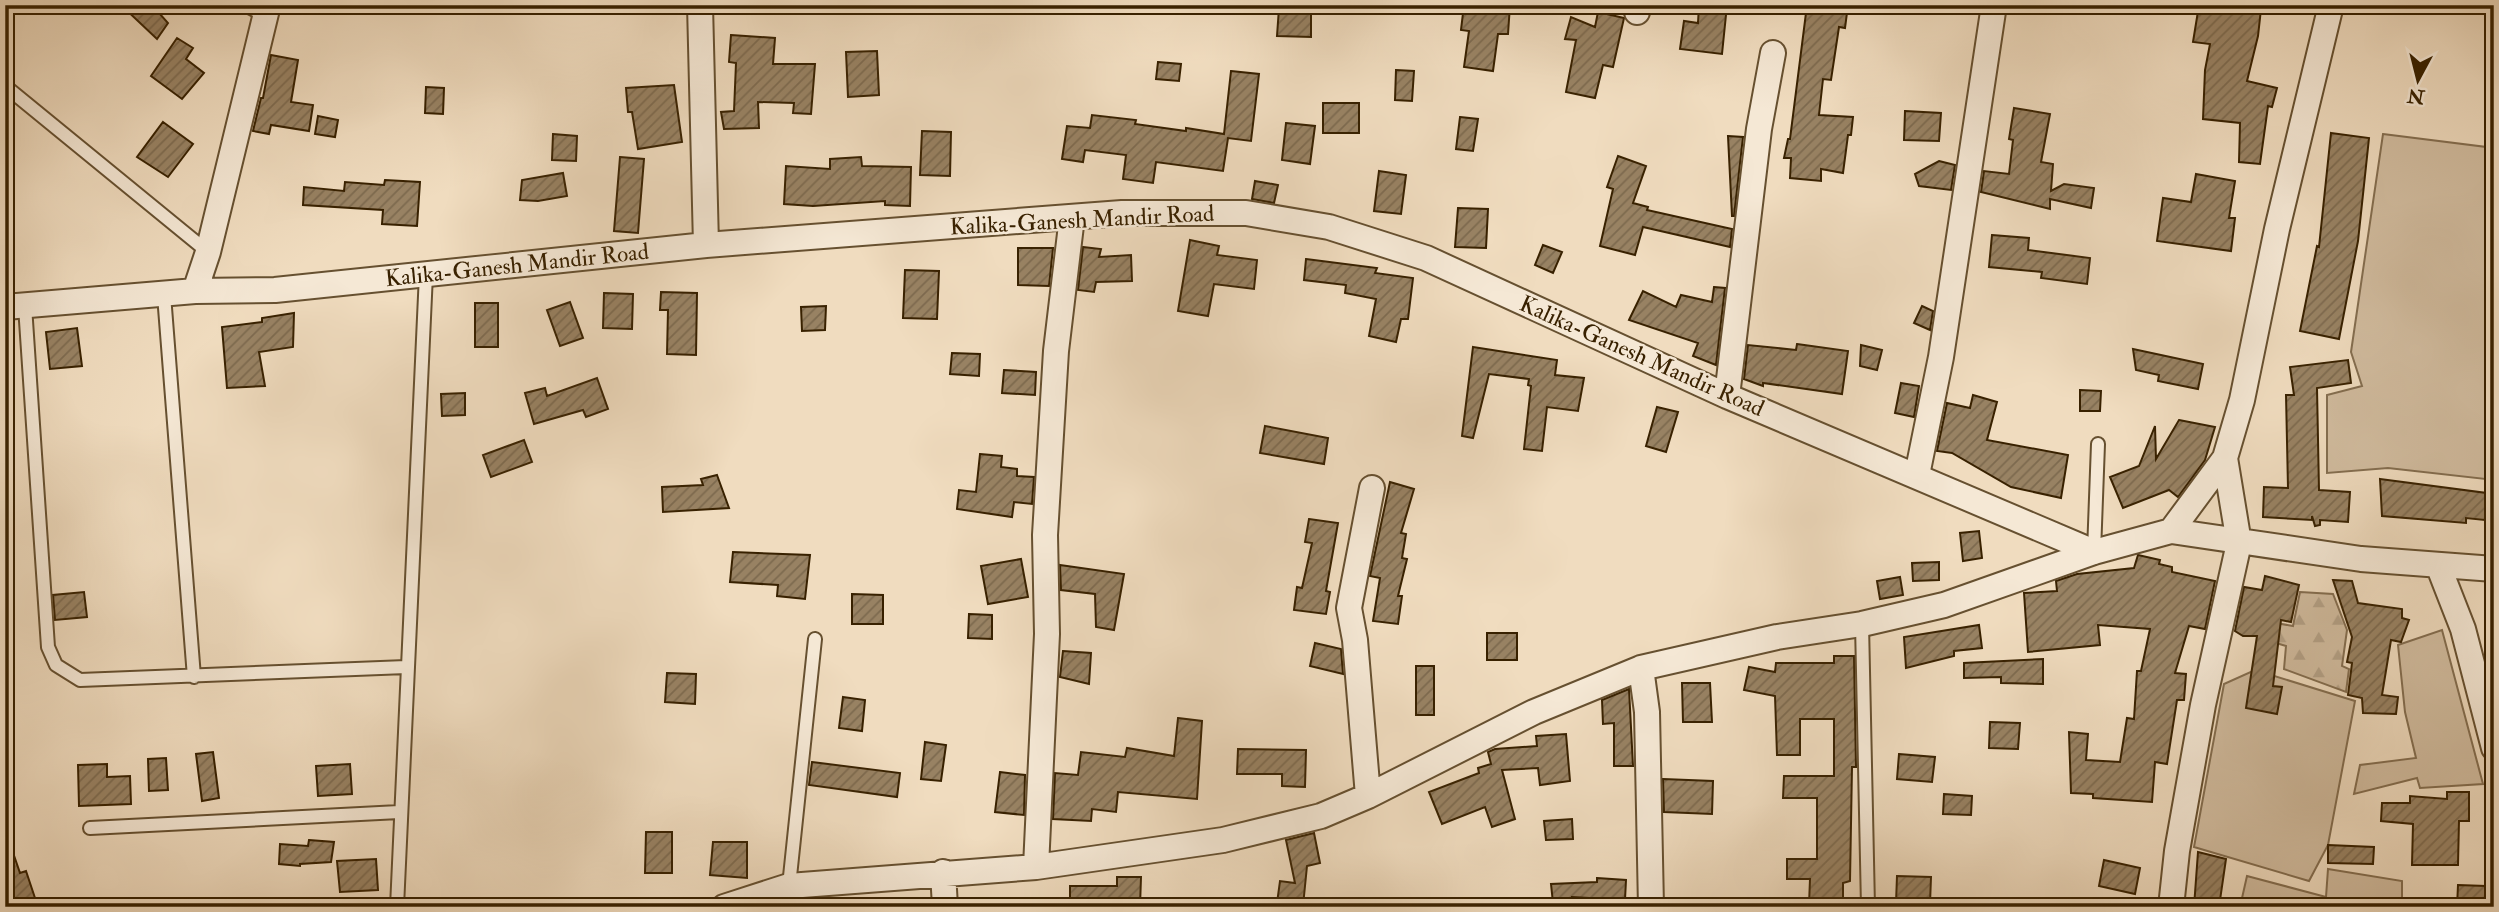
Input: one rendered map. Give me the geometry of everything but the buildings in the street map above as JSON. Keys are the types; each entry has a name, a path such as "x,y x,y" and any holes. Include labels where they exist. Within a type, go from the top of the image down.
{"street":[{"path":"700,5 706,244"},
{"path":"1917,475 1941,357 1994,5"},
{"path":"2171,531 2225,458 2242,400 2277,229 2331,5"},
{"path":"195,291 208,252 260,9"},
{"path":"1727,396 1759,129 1773,53"},
{"name":"Kalika-Ganesh Mandir Road","path":"15,306 195,291 275,290 706,244 1122,213 1246,213 1329,227 1426,258 1727,396 2094,552"},
{"path":"1036,867 1047,634 1046,522 1056,351 1072,217"},
{"path":"2171,907 2177,850 2203,705 2239,543 2225,458"},
{"path":"1368,796 1355,640 1349,608 1372,488"},
{"path":"724,907 789,886 943,872 1036,867 1223,840 1321,816 1368,796 1534,712 1641,668 1777,637 1862,624 1944,605 2094,552 2171,531 2361,559 2494,569"},
{"path":"2438,565 2463,629 2494,748"},
{"path":"1641,668 1647,712 1651,907"},
{"path":"943,872 945,907"}],"lane":[{"path":"5,86 208,252"},
{"path":"397,907 399,812 426,274"},
{"path":"164,295 194,677"},
{"path":"15,306 48,648 56,665 80,680 406,667"},
{"path":"2094,552 2098,444"},
{"path":"1862,624 1868,907"},
{"path":"789,886 816,639"},
{"path":"90,828 399,812"}],"green space":[{"path":"2383,134 2494,148 2494,480 2388,468 2327,473 2327,395 2362,386 2351,352"},
{"path":"2300,592 2333,594 2347,630 2342,666 2349,669 2346,692 2284,669 2286,646 2263,639 2264,621 2293,626"},
{"path":"2442,630 2483,784 2420,788 2417,778 2354,794 2360,765 2416,758 2405,712 2398,645"},
{"path":"2255,670 2355,701 2328,845 2309,881 2194,847 2224,684"},
{"path":"2328,869 2402,881 2402,907 2240,907 2247,876 2326,897"}]}
